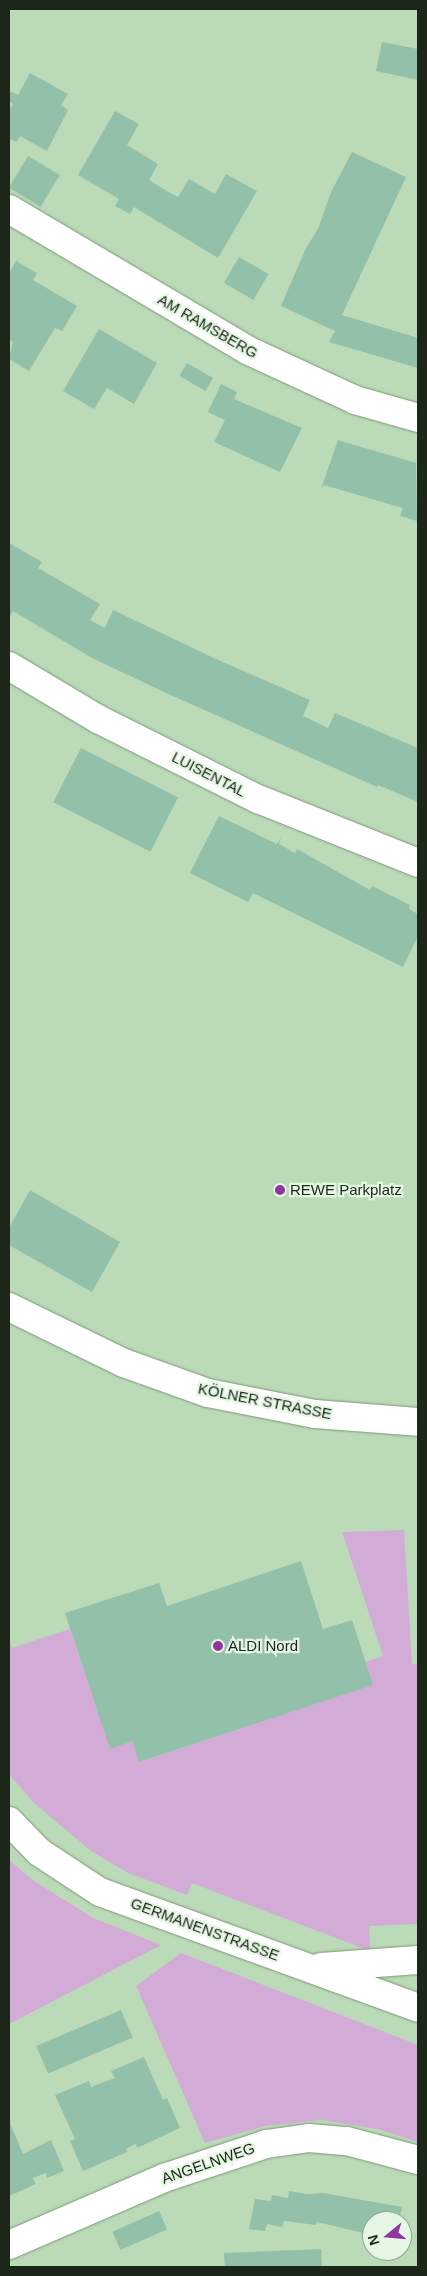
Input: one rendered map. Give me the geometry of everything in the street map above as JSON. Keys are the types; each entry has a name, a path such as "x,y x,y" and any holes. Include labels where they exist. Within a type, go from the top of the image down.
{"street":[{"name":"AM RAMSBERG","path":"9,209 247,350 355,400 418,418"},
{"name":"LUISENTAL","path":"9,666 98,719 258,799 418,864"},
{"name":"KÖLNER STRASSE","path":"9,1307 124,1363 208,1393 315,1414 418,1422"},
{"name":"GERMANENSTRASSE","path":"9,1821 39,1852 100,1892 418,2008"},
{"path":"312,1968 418,1960"},
{"name":"ANGELNWEG","path":"9,2245 164,2178 266,2144 309,2138 347,2141 418,2160"}],"shaded area":[{"path":"404,1530 412,1664 418,1664 418,1924 369,1926 370,1951 192,1883 187,1895 128,1873 91,1851 33,1802 9,1774 9,1640 12,1648 70,1629 110,1748 132,1741 140,1762 372,1685 365,1662 383,1656 342,1532"},
{"path":"9,1860 34,1881 93,1918 161,1945 9,2024"},
{"path":"181,1953 418,2045 418,2142 378,2129 321,2120 266,2126 205,2143 136,1986"}],"building":[{"path":"382,42 418,49 418,80 376,71"},
{"path":"30,73 68,94 61,105 68,110 47,151 20,136 16,142 9,138 9,111 13,104 9,101 9,91 18,95"},
{"path":"115,111 139,124 127,145 158,164 149,180 165,190 178,197 189,179 215,194 226,174 257,191 218,258 134,207 130,214 115,206 119,199 78,175"},
{"path":"352,152 406,177 342,315 418,338 418,368 329,342 335,331 281,306 306,248 318,229 331,192"},
{"path":"28,156 60,175 41,207 9,188"},
{"path":"239,257 268,274 253,300 224,283"},
{"path":"16,261 37,273 33,280 77,306 62,331 55,328 29,371 9,359 13,342 9,339 9,273"},
{"path":"99,329 157,363 134,404 107,388 94,409 63,391"},
{"path":"187,363 213,378 205,391 180,376"},
{"path":"221,384 237,392 234,399 302,428 280,472 214,442 225,420 208,412"},
{"path":"338,440 416,463 417,521 400,516 403,508 324,485 321,489"},
{"path":"9,543 42,562 38,568 100,604 90,620 105,628 113,610 216,659 310,700 303,716 328,728 335,713 418,748 418,802 378,785 377,787 164,692 92,658 13,611 9,618"},
{"path":"81,748 178,797 150,852 53,802"},
{"path":"219,816 277,844 281,837 279,844 295,853 297,849 370,890 372,886 410,905 409,909 418,914 418,936 403,967 253,893 248,902 190,873"},
{"path":"30,1190 120,1242 92,1292 9,1245 9,1228"},
{"name":"ALDI Nord","path":"301,1561 323,1629 352,1620 373,1685 139,1762 132,1741 110,1749 65,1613 159,1583 167,1606"},
{"path":"121,2010 133,2038 48,2074 36,2046"},
{"path":"144,2057 163,2100 167,2098 180,2128 137,2148 136,2144 131,2146 126,2149 127,2152 83,2171 70,2141 75,2139 55,2095 89,2081 91,2087 115,2078 111,2071"},
{"path":"9,2121 23,2154 51,2140 64,2171 47,2178 46,2173 33,2178 36,2184 9,2196"},
{"path":"289,2191 306,2194 323,2193 402,2207 401,2211 362,2211 362,2233 317,2222 316,2225 284,2221 282,2227 267,2224 265,2231 249,2229 255,2199 271,2201 272,2195 288,2198"},
{"path":"159,2211 167,2229 121,2250 112,2232"},
{"path":"321,2249 322,2267 225,2267 224,2253"}],"place":[{"name":"REWE Parkplatz","path":"280,1190"},
{"name":"ALDI Nord","path":"218,1646"}]}
